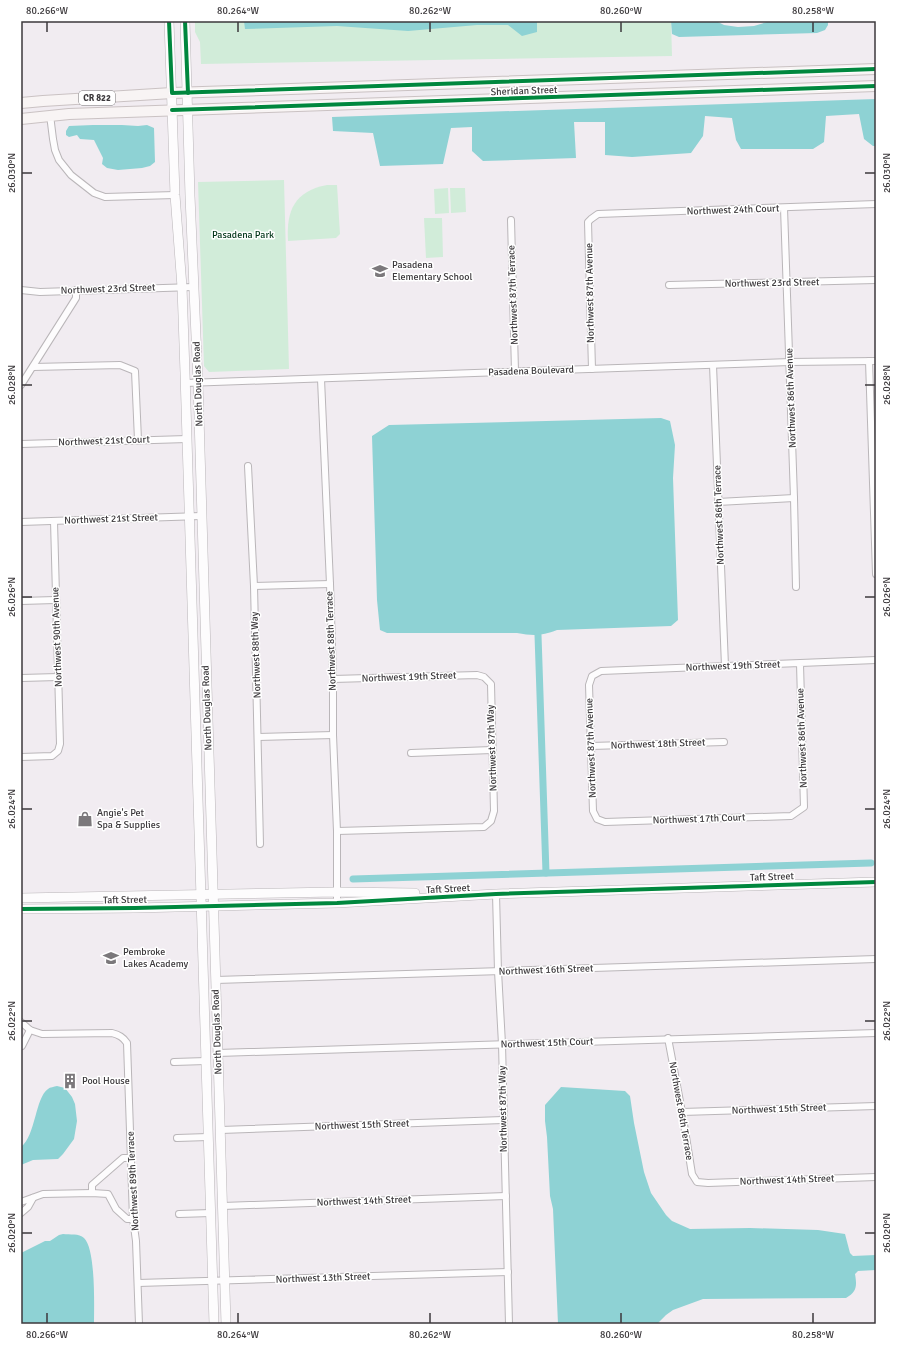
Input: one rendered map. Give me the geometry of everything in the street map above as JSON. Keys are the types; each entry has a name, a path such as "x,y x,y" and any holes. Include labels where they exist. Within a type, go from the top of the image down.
{"main road":[{"name":"North Douglas Road","path":"169,21 175,195 182,287 186,383 200,895 214,1324"},
{"name":"North Douglas Road","path":"185,21 190,196 198,383 226,1324"},
{"name":"Sheridan Street","path":"21,104 43,101 172,93 876,69"},
{"name":"Sheridan Street","path":"21,119 50,115 172,110 876,86"},
{"name":"Taft Street","path":"21,909 105,909 337,903 496,894 876,882"},
{"name":"Taft Street","path":"21,898 336,892 496,894"},
{"path":"204,990 210,999 211,1026 218,1048"}],"street":[{"path":"50,115 55,150 59,160 71,175 94,193 105,197 175,195"},
{"name":"Northwest 24th Court","path":"591,219 598,214 876,204"},
{"name":"Northwest 86th Avenue","path":"784,208 796,587"},
{"name":"Northwest 87th Avenue","path":"591,219 588,222 592,369"},
{"name":"Northwest 87th Terrace","path":"511,220 516,371"},
{"name":"Northwest 23rd Street","path":"669,286 876,280"},
{"name":"Northwest 23rd Street","path":"21,290 40,292 194,286"},
{"path":"21,385 76,298 76,290"},
{"path":"869,361 876,523 876,574"},
{"name":"Pasadena Boulevard","path":"186,383 790,362 876,361"},
{"path":"33,366 120,365 134,371 138,440"},
{"name":"Northwest 86th Terrace","path":"714,365 725,666"},
{"name":"Northwest 88th Terrace","path":"321,379 333,679 333,735 337,831 337,903"},
{"name":"Northwest 21st Court","path":"21,444 187,439"},
{"name":"Northwest 88th Way","path":"248,466 254,586 260,844"},
{"path":"718,502 794,498"},
{"name":"Northwest 21st Street","path":"21,522 201,516"},
{"name":"Northwest 90th Avenue","path":"21,757 52,756 58,752 60,744 54,521"},
{"path":"254,586 330,584"},
{"path":"21,602 55,600"},
{"name":"Northwest 19th Street","path":"592,676 601,671 876,660"},
{"name":"Northwest 86th Avenue","path":"800,664 804,807 800,811"},
{"name":"Northwest 19th Street","path":"333,679 477,675 484,677"},
{"name":"Northwest 87th Avenue","path":"592,676 589,685 593,811 597,819"},
{"path":"21,678 58,677"},
{"name":"Northwest 87th Way","path":"337,831 484,826 491,821 494,811 491,684 484,677"},
{"path":"258,737 333,735"},
{"name":"Northwest 18th Street","path":"591,746 724,742"},
{"path":"411,754 492,750"},
{"name":"Northwest 17th Court","path":"597,819 605,822 791,816 800,811"},
{"name":"Northwest 87th Way","path":"496,894 502,1044 509,1324"},
{"name":"Northwest 16th Street","path":"216,980 876,959"},
{"path":"21,1022 30,1030 21,1047"},
{"name":"Northwest 89th Terrace","path":"30,1030 36,1033 48,1035 112,1033 119,1035 127,1043 133,1219 136,1241 139,1324"},
{"name":"Northwest 15th Court","path":"218,1048 502,1044 876,1033"},
{"name":"Northwest 86th Terrace","path":"668,1038 692,1174 697,1182"},
{"path":"174,1062 206,1061"},
{"name":"Northwest 15th Street","path":"682,1112 876,1106"},
{"name":"Northwest 15th Street","path":"221,1130 503,1120"},
{"path":"177,1138 208,1137"},
{"path":"92,1193 92,1185 123,1158 131,1158"},
{"name":"Northwest 14th Street","path":"697,1182 716,1183 876,1177"},
{"path":"21,1202 43,1194 108,1194 116,1209 127,1219 133,1219"},
{"name":"Northwest 14th Street","path":"222,1206 506,1196"},
{"path":"21,1213 28,1207 33,1198"},
{"path":"179,1214 211,1213"},
{"name":"Northwest 13th Street","path":"138,1283 508,1272"}],"green space":[{"path":"195,21 671,21 672,56 201,64 200,42 195,32"},
{"name":"Pasadena Park","path":"284,180 289,369 209,372 204,366 198,182"},
{"path":"327,185 337,185 340,234 336,238 288,241 289,220 291,211 295,204 300,197 307,192"},
{"path":"448,188 449,213 435,214 434,189"},
{"path":"450,188 465,188 466,212 451,213"},
{"path":"424,218 442,218 443,257 426,258"}],"water":[{"path":"244,21 537,21 537,32 522,36 508,25 477,25 408,31 337,26 245,29"},
{"path":"671,21 716,21 724,25 738,27 754,26 770,21 828,21 828,25 825,30 817,33 679,37 672,34"},
{"path":"876,99 876,146 873,146 864,139 859,114 826,116 824,142 813,149 741,149 736,140 732,118 705,116 703,136 691,153 632,157 605,155 605,122 574,122 576,158 483,161 472,151 472,127 451,128 443,164 380,166 373,133 333,131 332,117"},
{"path":"147,125 154,128 155,162 150,166 142,168 118,170 107,168 102,164 103,158 94,140 80,139 77,135 69,137 66,135 66,131 69,126"},
{"path":"661,418 670,421 675,445 673,478 678,620 671,626 557,630 533,635 517,633 387,633 380,630 377,600 372,436 389,425"},
{"path":"57,1086 65,1088 75,1104 77,1121 74,1139 58,1159 33,1160 21,1165 21,1147 30,1134 40,1100 48,1089"},
{"path":"561,1087 625,1091 630,1096 644,1172 651,1193 672,1221 690,1229 750,1228 818,1230 845,1234 850,1253 853,1256 876,1255 876,1270 858,1271 855,1274 856,1285 854,1291 846,1298 703,1299 673,1310 657,1324 558,1324 553,1209 550,1196 545,1105"},
{"path":"63,1234 80,1235 88,1244 91,1254 94,1279 94,1324 21,1324 21,1253"}],"waterway":[{"path":"538,635 546,873"},
{"path":"353,879 871,863"}],"cycle path":[{"path":"169,21 172,93 876,69"},
{"path":"185,21 188,93"},
{"path":"172,110 876,86"},
{"path":"21,909 337,903 496,894 876,882"}],"place":[{"name":"Pasadena Elementary School","path":"380,271"},
{"name":"Angie's Pet Spa & Supplies","path":"85,819"},
{"name":"Pembroke Lakes Academy","path":"111,958"},
{"name":"Pool House","path":"70,1081"}]}
